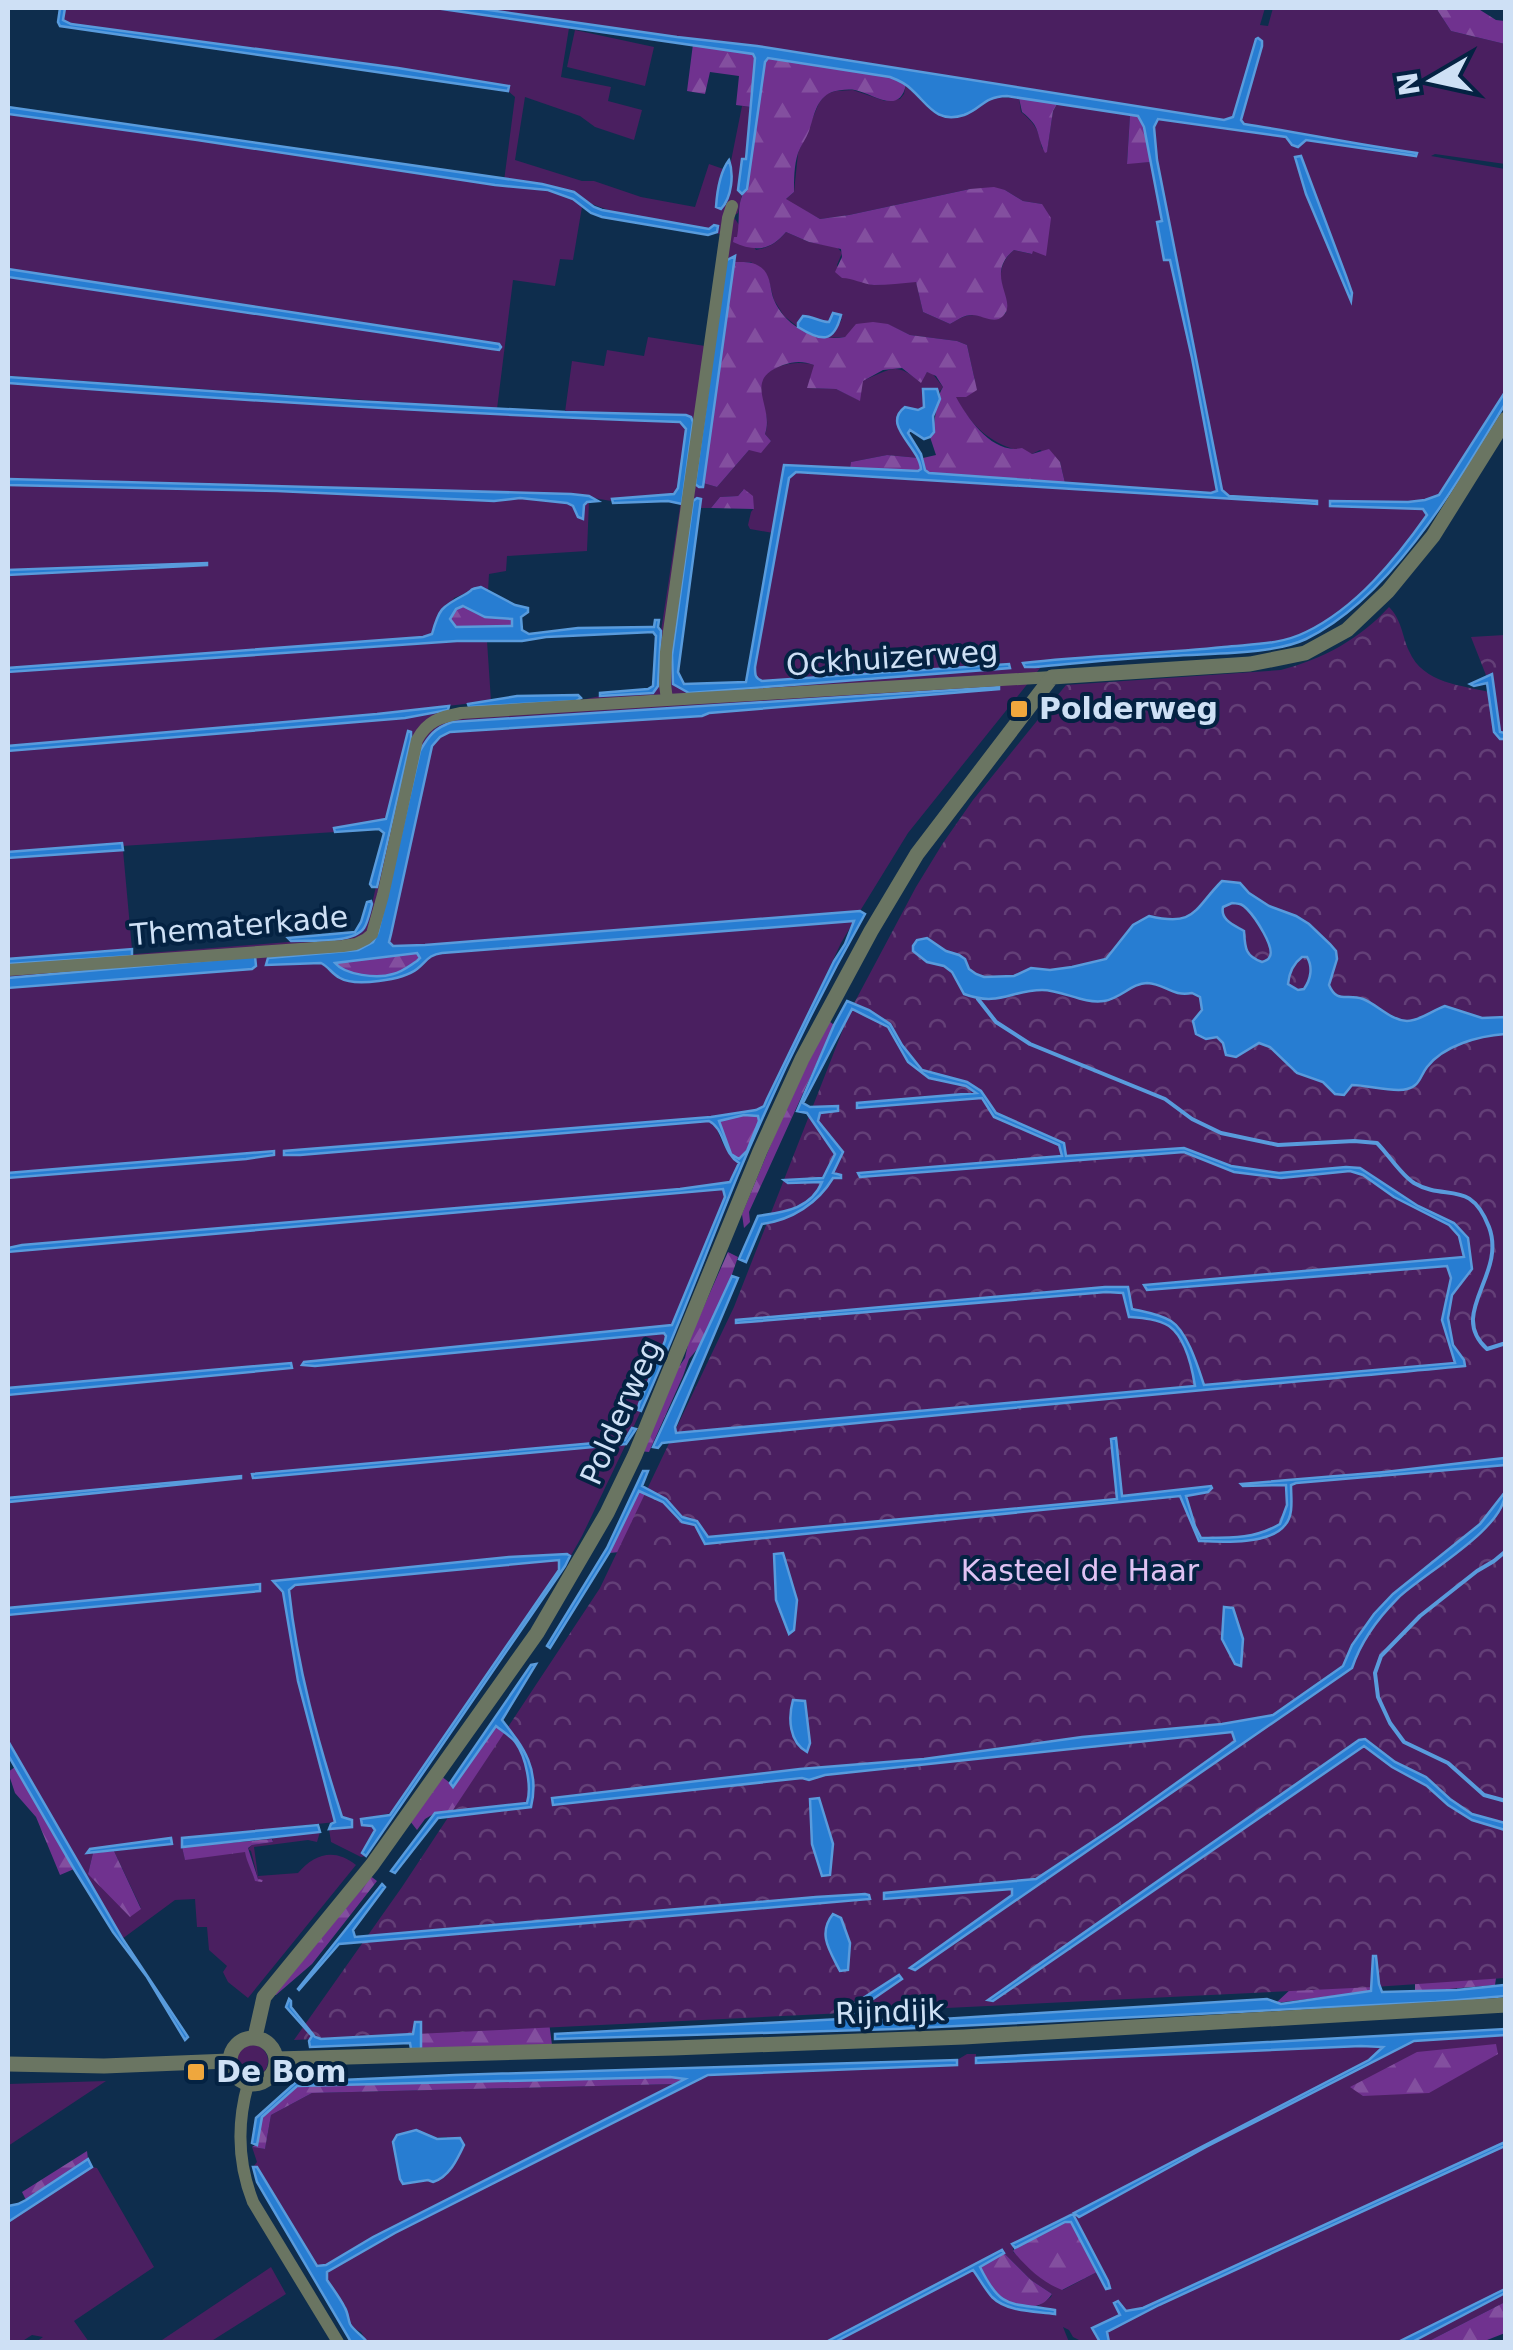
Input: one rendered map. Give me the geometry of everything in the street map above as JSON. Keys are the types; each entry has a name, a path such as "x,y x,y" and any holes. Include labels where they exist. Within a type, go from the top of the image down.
{"street":[{"path":"667,700 669,634 732,206"},
{"name":"Ockhuizerweg","path":"667,700 1250,664 1305,653 1347,630 1388,591 1434,534 1506,418"},
{"name":"Polderweg","path":"255,2037 264,1997 372,1865 537,1633 607,1513 635,1454 802,1059 917,854 1052,676"},
{"name":"Thematerkade","path":"8,970 342,946 366,940 372,934 383,896 417,740 430,722 461,713 667,700"},
{"name":"Rijndijk","path":"276,2059 964,2037 1506,2006"},
{"path":"255,2037 266,2041 276,2059 268,2078 256,2084 240,2080 229,2061 233,2047 255,2037"},
{"path":"8,2064 104,2066 229,2061"},
{"path":"248,2084 240,2152 244,2181 338,2342"}],"green space":[{"path":"65,8 435,8 569,28 561,77 611,87 608,101 642,110 634,140 525,97 515,160 641,197 695,207 709,164 729,171 742,106 751,107 738,190 742,194 738,213 733,216 756,250 773,244 786,232 809,242 837,247 842,253 837,265 842,278 874,285 916,281 923,312 950,324 968,316 994,319 1006,313 1003,264 1014,250 1031,254 1042,204 1023,201 1005,190 970,189 820,219 785,200 794,192 798,153 826,94 853,90 885,101 900,99 906,84 916,94 974,109 993,97 1019,98 1021,112 1033,124 1042,148 1047,151 1057,104 1130,115 1127,163 1150,162 1162,221 1157,223 1164,259 1170,259 1217,490 1211,493 1065,483 1060,462 1040,450 1032,454 996,441 962,409 955,397 975,381 967,345 910,335 887,324 845,337 825,338 834,333 842,319 824,322 810,316 798,327 784,316 769,281 751,262 734,262 702,487 703,483 717,487 749,450 771,441 765,434 767,419 760,385 778,367 815,365 808,388 836,389 859,400 862,381 892,369 904,371 920,382 927,372 932,373 943,387 939,392 936,389 922,394 924,407 898,428 919,458 887,455 851,462 850,468 784,466 773,533 750,529 754,508 743,490 738,496 720,497 711,508 700,508 701,500 677,614 673,684 741,689 1011,666 762,682 758,679 755,667 789,478 797,472 1317,504 1229,496 1222,490 1157,160 1154,127 1158,118 1416,155 1244,124 1241,120 1262,46 1258,38 1233,117 1224,120 757,46 475,8 1265,8 1260,25 1268,26 1273,8 1436,8 1451,31 1505,44 1505,164 1431,156 1505,169 1505,392 1439,495 1408,502 1330,502 1331,506 1423,509 1427,515 1389,565 1342,610 1307,632 1276,642 1024,663 1025,667 1041,667 908,833 860,911 425,945 393,946 389,942 432,746 449,732 702,716 999,688 452,722 437,728 373,942 358,950 267,965 321,963 354,983 403,977 430,955 442,953 854,921 763,1111 716,1117 723,1143 739,1163 649,1393 625,1440 252,1474 254,1478 626,1444 569,1559 567,1554 509,1557 274,1581 283,1592 298,1681 336,1822 182,1838 185,1859 245,1851 255,1880 258,1879 248,1849 273,1839 239,1841 320,1832 317,1842 254,1847 258,1876 298,1873 311,1861 326,1855 340,1856 356,1865 248,1998 228,1982 223,1972 227,1966 209,1950 207,1927 197,1927 195,1899 175,1900 122,1939 8,1741 8,1615 260,1590 259,1584 8,1608 8,1502 241,1478 8,1498 8,1395 291,1368 291,1363 8,1388 8,988 103,979 254,956 8,978 8,964 351,937 366,925 411,732 407,731 388,815 381,821 335,828 335,832 8,852 8,751 653,693 659,676 661,631 693,422 686,415 565,412 572,361 604,366 607,350 644,356 648,337 705,346 720,234 628,217 583,201 573,260 560,259 555,286 513,280 497,409 8,376 8,114 504,181 515,97 508,86 63,20","holes":["170,1838 171,1844 114,1851 141,1908 88,1874 93,1853 89,1853"]},
{"path":"1436,8 1477,8 1505,21 1505,44 1451,31"},
{"path":"575,30 654,47 645,86 567,67"},
{"path":"693,44 753,54 751,107 736,105 739,76 710,72 705,94 687,91"},
{"path":"768,58 890,77 906,84 903,94 892,101 846,90 832,92 819,103 799,150 794,192 786,199 820,219 994,187 1023,201 1042,204 1051,218 1046,256 1014,250 1005,259 1001,278 1007,310 1000,319 969,315 950,324 923,312 916,282 874,285 842,278 835,272 841,249 786,232 762,248 733,242 737,237 741,199 747,188"},
{"path":"1019,98 1057,104 1045,153 1035,126 1022,112"},
{"path":"1130,115 1138,116 1144,127 1150,162 1127,164"},
{"path":"734,262 754,264 764,270 779,310 794,325 813,335 845,337 856,324 873,322 888,324 910,335 967,345 977,390 966,397 956,397 967,415 1001,446 1022,448 1032,454 1049,449 1060,462 1065,483 929,474 923,458 936,455 930,437 943,387 936,376 927,372 921,383 902,368 883,370 863,381 860,401 836,389 807,388 814,365 799,362 771,371 761,386 765,434 771,441 761,453 749,450 717,487 703,483"},
{"path":"8,383 551,418 680,422 686,429 674,494 611,501 571,494 8,479"},
{"path":"887,455 919,458 921,469 918,472 850,468 851,462"},
{"path":"8,485 494,501 520,498 573,505 583,519 583,505 589,502 587,551 507,556 506,571 489,574 488,591 481,587 454,598 432,635 423,637 8,668"},
{"path":"744,489 753,496 754,509 711,508 720,497 738,496"},
{"path":"463,606 485,617 513,619 512,626 456,627 450,619"},
{"name":"Kasteel de Haar","path":"1389,607 1415,662 1434,677 1456,685 1493,693 1471,637 1505,635 1505,1978 294,2040 402,1887 600,1588 734,1307 851,1009 916,887 973,800 1066,685 1281,670 1340,646"},
{"path":"487,641 491,701 8,746 8,672"},
{"path":"123,850 132,949 8,959 8,858"},
{"path":"417,953 420,958 406,968 380,976 353,973 334,962"},
{"path":"829,1021 834,1025 749,1212 750,1222 744,1228 742,1214 791,1096"},
{"path":"758,1116 759,1121 744,1156 739,1159 731,1154 719,1121"},
{"path":"728,1252 738,1257 729,1283 699,1347 689,1359 649,1452 640,1451 685,1358 689,1340"},
{"path":"639,1491 663,1502 705,1544 609,1553"},
{"path":"559,1560 559,1569 392,1813 361,1819 375,1830 362,1852 366,1856 331,1842 329,1829 352,1827 342,1818 321,1749 300,1670 288,1590 294,1585"},
{"path":"496,1726 516,1742 527,1803 435,1813 417,1830 410,1821 441,1776 454,1786"},
{"path":"15,1767 74,1869 60,1875 36,1817 15,1793 8,1772"},
{"path":"272,1839 273,1842 248,1848 262,1882 255,1881 245,1852 185,1860 182,1847"},
{"path":"114,1851 141,1909 130,1917 88,1874 93,1853"},
{"path":"369,1875 377,1881 312,1964 273,1995"},
{"path":"1373,1956 1372,1991 1276,2003 1293,1987"},
{"path":"1498,1965 1495,1985 1415,1992 1415,1983"},
{"path":"421,2022 549,2022 552,2045 421,2049"},
{"path":"1505,2035 1505,2142 1143,2308 1125,2311 1114,2303 1120,2315 1092,2328 1100,2342 1077,2342 1063,2327 1069,2342 835,2342 974,2269 989,2294 1055,2314 1055,2310 1037,2307 1052,2294 1031,2280 1001,2250 826,2342 367,2342 353,2328 327,2280 327,2272 395,2233 708,2075 956,2065 967,2054 976,2054 976,2063 1383,2047 1369,2060 1075,2213 1079,2217 1414,2041","holes":["1073,2214 1110,2288 1106,2288 1097,2272 1063,2290 1013,2252 1013,2245"]},
{"path":"1496,2044 1498,2054 1429,2093 1363,2096 1350,2087 1417,2052"},
{"path":"252,2045 263,2050 268,2061 263,2072 252,2077 241,2072 236,2061 241,2050"},
{"path":"687,2078 675,2084 312,2093 271,2115 265,2149 252,2147 257,2144 262,2117 297,2086"},
{"path":"106,2081 8,2146 8,2084"},
{"path":"675,2084 316,2267 258,2167 253,2167 257,2162 252,2147 265,2149 271,2115 312,2093","holes":["447,2137 433,2182 396,2158 394,2154 430,2138"]},
{"path":"1505,2146 1505,2289 1398,2342 1109,2342 1106,2332 1160,2305"},
{"path":"87,2151 88,2159 26,2200 22,2192"},
{"path":"92,2167 97,2168 154,2267 74,2321 89,2342 36,2342 43,2337 32,2335 21,2342 8,2342 8,2222"},
{"path":"1071,2222 1097,2272 1062,2290 1035,2274 1013,2251"},
{"path":"1004,2253 1052,2294 1047,2300 1033,2307 1020,2306 992,2290 979,2267"},
{"path":"271,2267 286,2294 210,2342 159,2342"},
{"path":"1505,2293 1505,2302 1427,2342 1412,2342"},
{"path":"1505,2302 1505,2333 1482,2342 1427,2342"}],"water":[{"path":"60,8 65,8 63,20 71,24 509,86 508,91 60,26"},
{"path":"435,8 475,8 757,46 1224,120 1233,117 1258,38 1262,46 1241,120 1244,124 1417,153 1416,156 1306,140 1298,147 1286,137 1158,119 1154,127 1157,160 1222,490 1229,496 1317,504 796,472 789,478 755,667 758,679 1009,664 1010,668 689,693 673,684 672,655 693,501 701,499 678,672 684,684 746,682 784,465 918,471 919,460 897,421 905,407 924,407 923,389 937,389 940,399 933,416 934,432 924,439 910,430 908,433 929,473 1217,491 1170,260 1164,260 1157,222 1162,221 1144,127 1138,116 1007,96 987,101 964,115 946,117 890,77 768,58 747,189 742,194 738,190 742,159 746,159 753,54"},
{"path":"8,107 542,184 574,192 602,210 709,229 714,225 718,226 717,232 708,235 602,217 573,199 548,190 8,114"},
{"path":"1301,156 1352,293 1351,301 1306,194 1295,157"},
{"path":"729,160 731,185 721,209 716,207 718,189"},
{"path":"735,256 703,487 699,487 695,484 725,261"},
{"path":"8,269 501,347 499,350 8,277"},
{"path":"833,313 841,315 835,331 826,337 798,327 803,316 829,322"},
{"path":"8,377 354,401 686,415 693,422 682,504 613,503 612,499 674,494 686,429 680,422 175,395 8,383"},
{"path":"1505,392 1505,404 1420,535 1366,596 1306,639 1259,651 1025,667 1023,663 1266,643 1296,636 1324,622 1374,581 1427,515 1423,509 1330,506 1330,501 1408,502 1439,495"},
{"path":"8,479 571,494 598,501 584,505 583,519 567,503 520,498 494,501 8,485"},
{"path":"207,565 8,575 8,570"},
{"path":"481,587 528,608 521,617 522,630 529,634 578,628 654,627 655,620 659,620 658,686 653,693 600,696 653,686 653,632 457,641 8,672 8,668 423,637 432,634 446,606","holes":["463,606 485,617 512,619 512,626 456,627 450,619"]},
{"path":"1492,674 1500,732 1505,733 1505,739 1494,732 1487,683 1470,684"},
{"path":"999,687 702,716 450,732 432,746 389,942 393,946 860,911 865,914 766,1109 641,1411 639,1404 665,1341 664,1333 302,1365 672,1325 725,1197 723,1189 8,1252 8,1248 22,1245 730,1182 739,1163 729,1153 718,1129 709,1121 284,1155 284,1151 711,1117 756,1110 764,1106 854,921 442,953 410,973 367,982 347,981 321,963 266,965 268,958 358,950 373,942 420,751 433,733 452,722","holes":["417,953 417,961 386,975 354,973 335,963","758,1116 759,1121 747,1151 739,1159 731,1154 719,1121"]},
{"path":"517,696 581,698 576,701 469,707 468,704"},
{"path":"449,706 448,710 405,718 8,751 8,746"},
{"path":"408,731 411,739 377,887 372,887 384,833 379,829 335,832 334,828 386,819"},
{"path":"122,843 123,850 8,858 8,852"},
{"path":"1222,881 1240,883 1269,906 1296,916 1336,951 1329,985 1335,994 1363,999 1407,1021 1445,1006 1482,1018 1505,1017 1505,1034 1452,1047 1434,1059 1411,1088 1352,1085 1344,1095 1335,1094 1323,1082 1297,1073 1270,1047 1259,1043 1236,1057 1226,1055 1217,1037 1206,1039 1196,1034 1193,1021 1202,1010 1200,997 1192,993 1147,983 1104,1001 1042,990 976,998 964,994 952,972 944,966 927,962 913,951 917,940 927,938 965,959 969,969 984,977 1014,976 1031,968 1072,967 1106,959 1133,925 1149,916 1176,919 1192,914","holes":["1232,903 1245,907 1259,925 1270,948 1267,960 1262,962 1249,954 1244,931 1224,915 1223,907","1302,957 1307,957 1310,973 1304,989 1298,990 1288,984 1292,969"]},
{"path":"371,901 367,923 350,937 291,941 288,938 355,932 367,902"},
{"path":"132,949 132,956 8,964 8,959"},
{"path":"255,956 256,966 252,969 8,988 8,978"},
{"path":"847,1001 890,1024 922,1070 967,1082 981,1091 996,1113 1064,1143 1066,1156 1184,1148 1231,1166 1279,1173 1360,1168 1418,1206 1454,1223 1468,1238 1472,1269 1452,1295 1448,1318 1453,1345 1465,1366 862,1422 653,1447 732,1276 738,1278 675,1427 676,1433 1195,1386 1187,1353 1175,1331 1160,1322 1129,1317 1123,1293 736,1320 1128,1287 1132,1309 1177,1326 1204,1385 1455,1363 1442,1320 1451,1278 1447,1266 1147,1290 1144,1285 1464,1257 1459,1236 1449,1225 1394,1197 1363,1175 1350,1171 1281,1178 1234,1172 1184,1152 860,1177 858,1173 1062,1156 1059,1145 994,1117 982,1098 857,1108 857,1103 976,1093 966,1086 929,1078 908,1062 888,1027 852,1009 803,1103 810,1107 838,1106 838,1111 820,1113 818,1121 843,1152 833,1173 841,1178 833,1178 803,1209 762,1224 746,1262 739,1259 758,1216 804,1204 822,1182 784,1180 823,1178 835,1154 807,1113 797,1111"},
{"path":"274,1151 274,1155 246,1159 8,1178 8,1173"},
{"path":"291,1363 292,1368 8,1395 8,1388"},
{"path":"632,1428 636,1429 626,1444 253,1478 252,1474 617,1441 625,1440"},
{"path":"1116,1438 1122,1496 1211,1486 1208,1492 1186,1496 1201,1538 1252,1535 1280,1524 1287,1505 1286,1485 1241,1484 1505,1458 1505,1465 1296,1483 1291,1485 1291,1511 1285,1525 1268,1536 1232,1542 1199,1541 1180,1496 705,1544 695,1525 682,1522 663,1502 639,1491 609,1553 550,1648 547,1646 607,1548 643,1471 648,1471 642,1486 666,1499 682,1517 697,1521 708,1537 1117,1499 1111,1439"},
{"path":"241,1478 8,1502 8,1498"},
{"path":"1505,1492 1502,1506 1478,1535 1398,1598 1384,1614 1365,1639 1352,1668 915,1970 910,1968 1012,1895 1012,1889 884,1899 884,1893 1036,1879 1235,1741 1232,1732 553,1805 552,1798 924,1759 1273,1715 1343,1666 1352,1645 1374,1614 1480,1524"},
{"path":"783,1553 797,1600 794,1630 789,1634 776,1600 774,1554"},
{"path":"570,1556 565,1566 366,1856 362,1853 375,1830 362,1825 361,1819 390,1815 559,1570 559,1560 295,1585 289,1590 297,1648 317,1733 342,1817 352,1820 352,1827 329,1829 335,1822 298,1681 283,1592 273,1581"},
{"path":"260,1584 260,1591 8,1615 8,1608"},
{"path":"1224,1607 1233,1608 1243,1639 1241,1666 1235,1664 1222,1639"},
{"path":"536,1664 502,1720 532,1770 531,1807 438,1818 395,1873 391,1871 435,1813 527,1803 523,1756 514,1741 496,1726 453,1787 450,1783 531,1665"},
{"path":"793,1700 805,1701 810,1743 807,1752 791,1729"},
{"path":"1365,1739 1395,1762 1426,1777 1472,1814 1505,1823 1505,1830 1472,1820 1364,1746 993,2001 988,2000 1359,1740"},
{"path":"8,1741 122,1938 188,2037 185,2040 74,1869 8,1755"},
{"path":"819,1798 833,1844 830,1875 822,1876 812,1844 810,1799"},
{"path":"318,1825 320,1832 182,1847 182,1838"},
{"path":"171,1838 172,1844 87,1853 90,1849"},
{"path":"382,1884 385,1887 353,1930 355,1937 816,1897 865,1894 870,1899 339,1944 299,1990"},
{"path":"833,1914 841,1918 850,1943 848,1970 840,1971 827,1942 826,1929"},
{"path":"1373,1956 1382,1992 1505,1985 1505,1996 896,2029 555,2039 555,2034 841,2019 846,2009 899,1975 902,1979 857,2010 859,2020 926,2020 1267,1999 1281,2004 1371,1991"},
{"path":"289,1999 315,2037 413,2034 415,2022 421,2022 421,2049 411,2049 410,2043 310,2047 312,2036 286,2007"},
{"path":"1505,2029 1505,2035 1414,2041 1079,2217 1074,2213 1369,2060 1383,2047 976,2063 976,2058"},
{"path":"957,2060 957,2065 708,2075 395,2233 327,2272 327,2280 350,2324 367,2342 351,2342 257,2182 253,2167 257,2167 317,2266 326,2265 373,2237 685,2079 297,2086 262,2117 257,2145 252,2143 256,2118 296,2082"},
{"path":"416,2130 437,2139 460,2138 464,2145 452,2167 439,2180 403,2184 393,2142 397,2135"},
{"path":"1505,2142 1505,2146 1159,2305 1107,2332 1109,2342 1100,2342 1092,2328 1120,2315 1114,2303 1118,2301 1126,2311 1143,2308"},
{"path":"88,2159 92,2167 8,2222 8,2206 26,2200"},
{"path":"1073,2214 1110,2288 1106,2289 1071,2222 1015,2248 1012,2244"},
{"path":"1002,2250 1004,2253 980,2267 995,2292 1009,2302 1055,2310 1055,2314 1005,2306 989,2294 973,2270 835,2342 826,2342"},
{"path":"1505,2289 1505,2293 1412,2342 1398,2342"}],"waterway":[{"path":"978,999 996,1022 1030,1044 1165,1099 1192,1119 1221,1133 1278,1145 1377,1143 1414,1183 1474,1202 1489,1227 1492,1245 1473,1322 1476,1335 1487,1349 1506,1343"},
{"path":"1506,1551 1420,1616 1381,1656 1375,1673 1378,1697 1404,1742 1448,1763 1484,1795 1506,1801"}],"place":[{"name":"Polderweg","path":"1019,709"},
{"name":"De Bom","path":"196,2072"}]}
